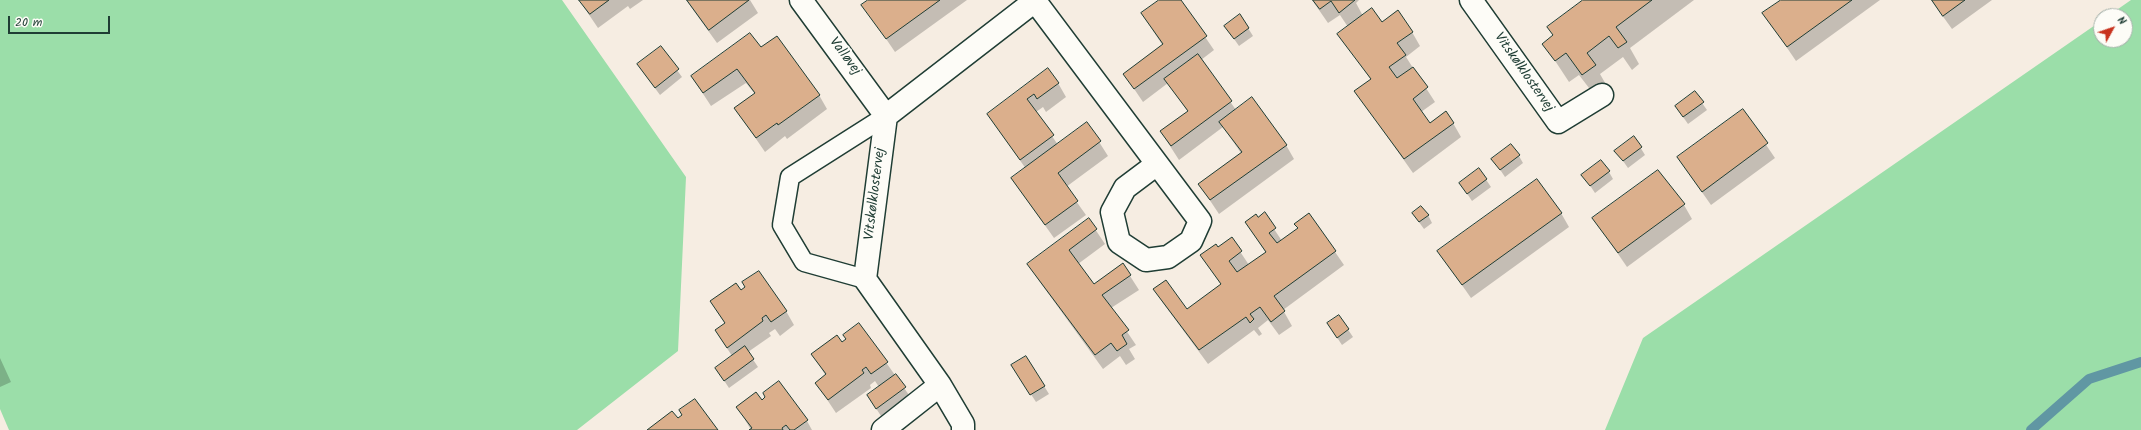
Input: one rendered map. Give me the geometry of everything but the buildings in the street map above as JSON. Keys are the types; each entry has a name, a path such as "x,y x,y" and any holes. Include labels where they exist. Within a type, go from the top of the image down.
{"street":[{"name":"Valløvej","path":"801,0 886,116"},
{"path":"886,116 1036,0 1157,164"},
{"name":"Vitskølklostervej","path":"1471,0 1558,122 1602,95"},
{"name":"Vitskølklostervej","path":"865,279 886,116"},
{"path":"865,279 940,385 963,424 963,430"},
{"path":"883,430 940,385"}],"lane":[{"path":"865,279 804,262 782,225 790,177 886,116"}],"green space":[{"path":"0,0 562,0 686,177 678,351 577,430 9,430 0,409"},
{"path":"2131,0 2141,0 2141,430 1605,430 1643,338 2093,27 2093,48 2133,48 2133,8 2120,8"}],"waterway":[{"path":"2031,430 2089,379 2141,362"}]}
